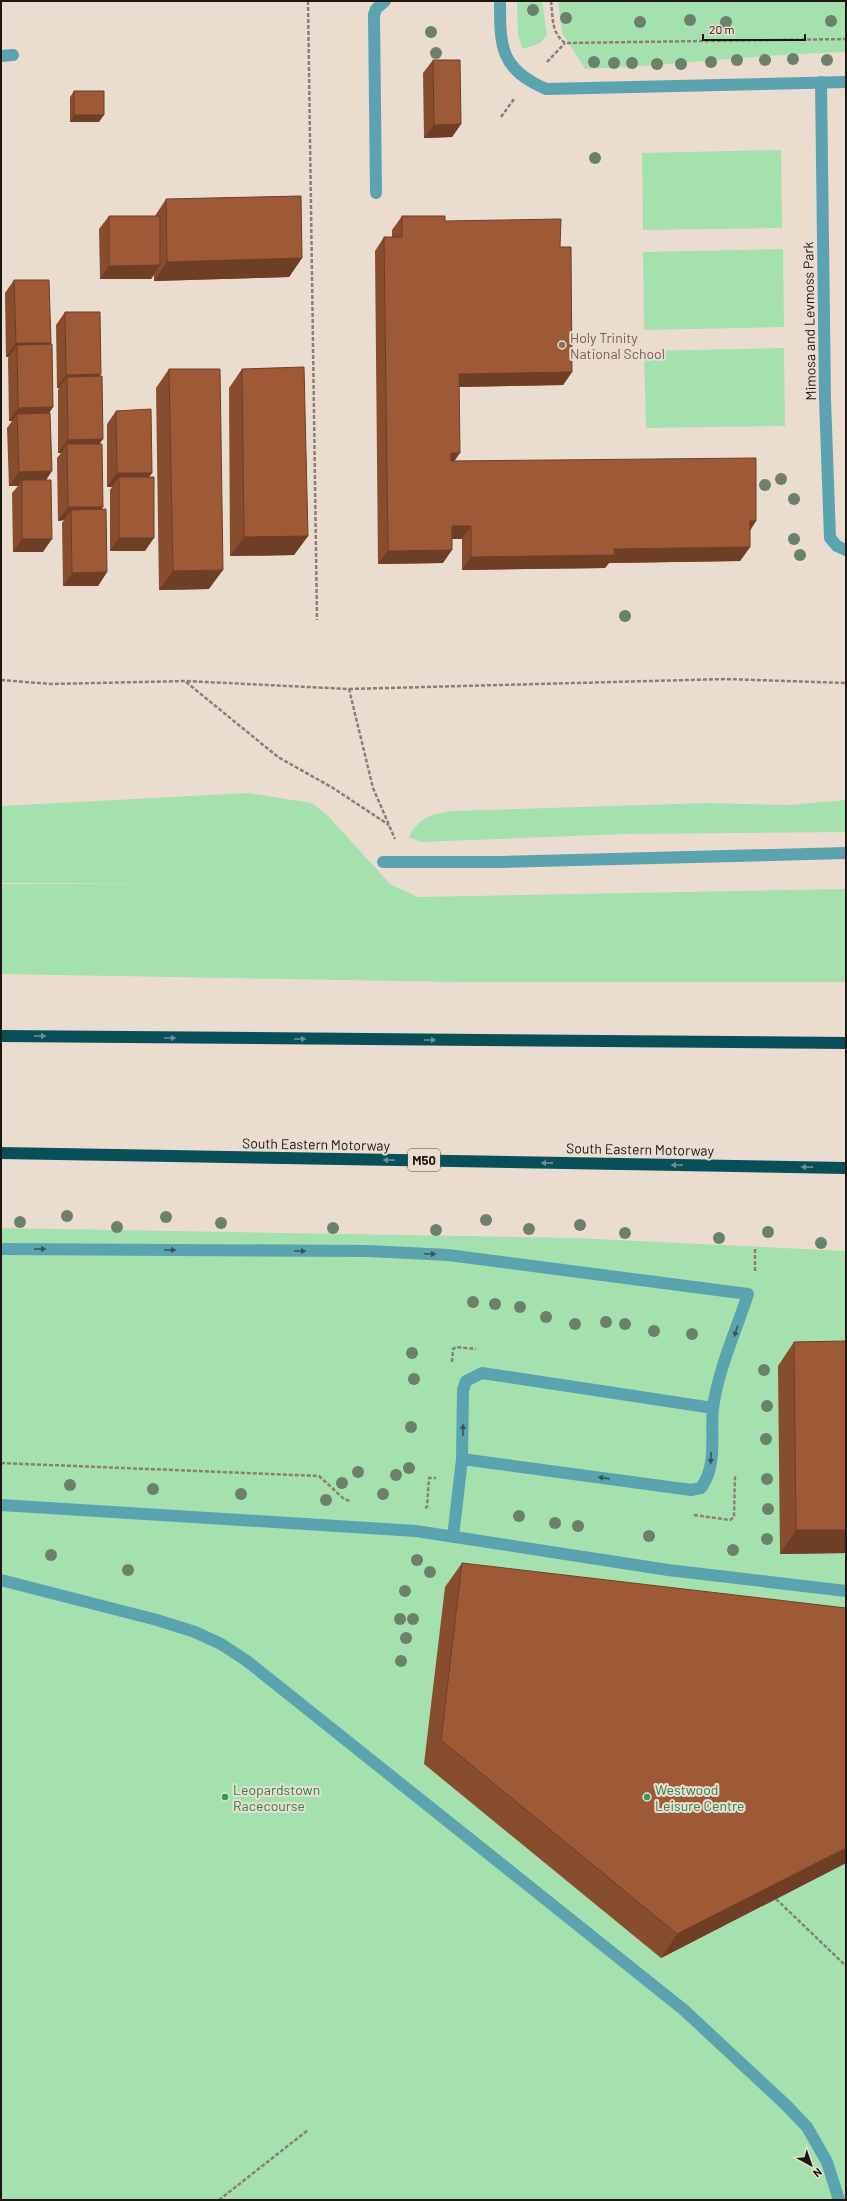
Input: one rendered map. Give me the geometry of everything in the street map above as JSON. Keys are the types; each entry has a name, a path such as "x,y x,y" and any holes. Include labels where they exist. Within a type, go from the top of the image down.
{"highway":[{"path":"1,1036 846,1044"},
{"name":"South Eastern Motorway","path":"1,1154 846,1168"}],"street":[{"path":"376,193 374,16 376,9 385,1"},
{"path":"500,1 500,36 506,57 516,70 529,82 546,90 846,82"},
{"name":"Mimosa and Levmoss Park","path":"821,82 825,391 830,538 836,546 846,550"},
{"path":"383,862 499,862 846,853"},
{"path":"1,1249 369,1251 448,1255 748,1294 720,1377 713,1408 711,1471 701,1488 691,1490 462,1459"},
{"path":"453,1537 462,1459 464,1385 472,1376 482,1373 713,1408"},
{"path":"1,1506 416,1531 668,1570 846,1591"},
{"path":"1,1580 150,1618 195,1632 221,1644 247,1661 684,2010 786,2105 807,2127 827,2162 839,2200"}],"path":[{"path":"308,1 317,620"},
{"path":"552,1 554,30 558,38 564,43 846,39"},
{"path":"542,67 564,43"},
{"path":"501,117 517,96"},
{"path":"1,680 51,684 186,681 349,689 726,679 846,682"},
{"path":"186,681 278,757 333,788 389,825"},
{"path":"349,689 373,788 405,862"},
{"path":"776,1899 846,1966"},
{"path":"219,2200 308,2130"}],"green space":[{"path":"517,1 542,1 547,35 540,43 523,49 518,35"},
{"path":"558,1 846,1 846,52 781,55 585,69 562,32"},
{"path":"781,150 782,228 643,230 642,153"},
{"path":"783,249 784,327 644,330 643,252"},
{"path":"784,348 785,426 646,428 644,351"},
{"path":"248,793 312,803 328,816 390,884 418,897 846,889 846,982 457,982 1,974 1,884 182,884 1,883 1,806"},
{"path":"846,800 846,832 625,834 421,842 409,837 417,825 426,818 432,815 452,811 708,803 789,805"},
{"path":"1,1228 575,1238 846,1251 846,2200 1,2200"}],"building":[{"path":"433,60 460,60 461,124 434,125"},
{"path":"74,91 104,91 104,115 74,115"},
{"path":"301,196 302,258 167,262 166,199"},
{"path":"109,216 160,216 160,265 109,266"},
{"path":"402,216 445,216 445,221 561,219 560,247 571,247 572,372 459,374 460,453 451,453 451,461 756,458 756,521 750,521 750,547 614,549 615,555 471,557 471,526 452,526 452,550 388,551 384,237 402,237"},
{"path":"14,280 49,280 51,343 16,343"},
{"path":"65,312 100,312 101,374 66,375"},
{"path":"52,344 53,407 18,408 17,345"},
{"path":"304,367 308,536 244,537 242,369"},
{"path":"169,369 220,369 223,570 173,571"},
{"path":"102,376 103,439 68,440 67,377"},
{"path":"151,409 152,473 117,473 116,411"},
{"path":"50,413 52,471 19,472 17,414"},
{"path":"67,444 102,444 103,507 68,507"},
{"path":"119,477 154,477 154,538 119,538"},
{"path":"22,480 51,480 52,539 22,539"},
{"path":"106,509 107,572 72,573 71,510"},
{"path":"846,1341 846,1530 796,1530 794,1342"},
{"path":"462,1563 846,1608 846,1848 677,1934 441,1740"}],"place":[{"name":"Holy Trinity National School","path":"562,345"},
{"name":"Leopardstown Racecourse","path":"225,1797"},
{"name":"Westwood Leisure Centre","path":"647,1797"}]}
